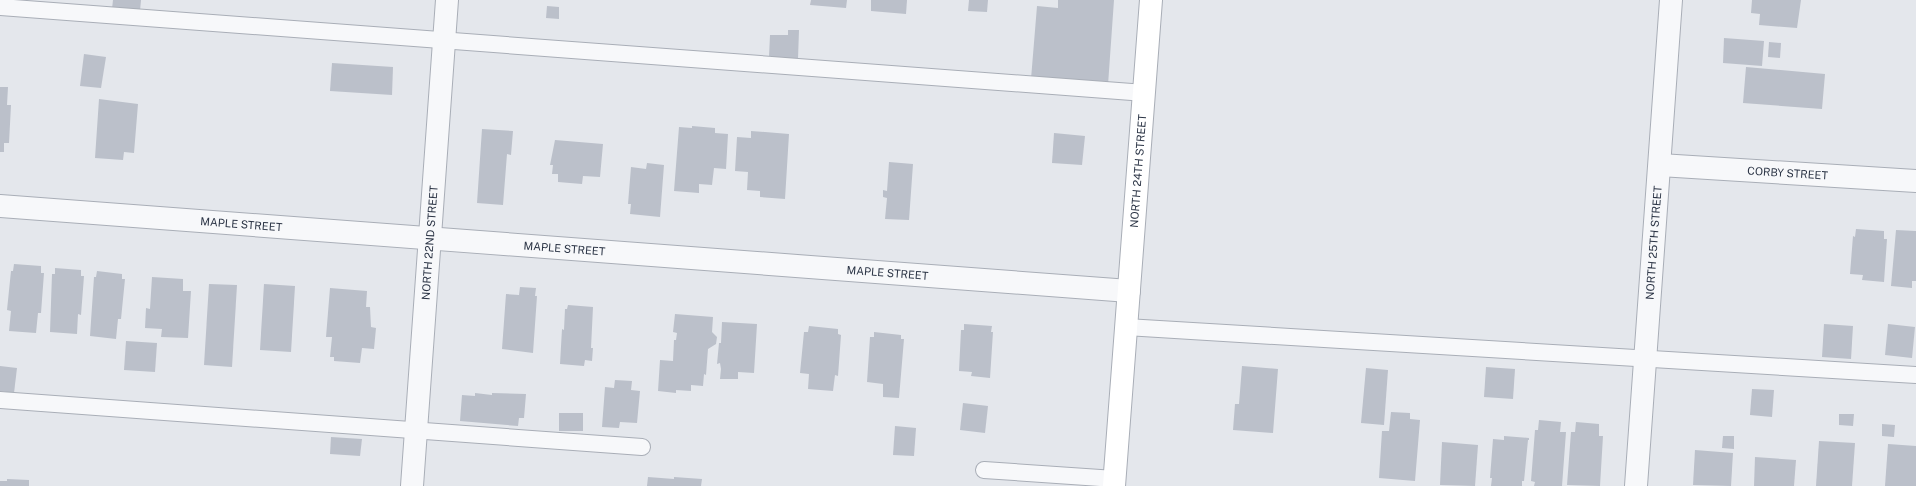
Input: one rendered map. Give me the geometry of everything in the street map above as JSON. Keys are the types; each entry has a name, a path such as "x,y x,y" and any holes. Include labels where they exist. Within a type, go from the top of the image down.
{"main road":[{"name":"NORTH 24TH STREET","path":"1115,482 1151,0"}],"street":[{"name":"NORTH 22ND STREET","path":"412,486 447,0"},
{"name":"NORTH 25TH STREET","path":"1636,486 1671,0"},
{"name":"CORBY STREET","path":"1660,166 1916,181"},
{"name":"MAPLE STREET","path":"0,206 1129,291"}],"lane":[{"path":"0,7 1145,93"},
{"path":"1126,327 1916,375"},
{"path":"0,400 416,432 642,447"},
{"path":"984,470 1115,482"}],"building":[{"path":"113,0 141,0 140,11 112,9"},
{"path":"811,0 847,0 846,8 810,5"},
{"path":"871,0 907,0 906,14 871,11"},
{"path":"969,0 988,0 987,12 968,11"},
{"path":"1058,0 1114,0 1108,85 1031,79 1037,6 1058,8"},
{"path":"1752,0 1801,0 1797,28 1759,25 1760,14 1751,13"},
{"path":"547,6 559,7 559,19 546,18"},
{"path":"788,30 799,30 798,59 769,57 770,35 788,35"},
{"path":"1724,38 1764,41 1762,66 1723,63"},
{"path":"1769,42 1781,43 1780,58 1768,57"},
{"path":"84,54 106,57 101,88 80,86"},
{"path":"332,63 393,67 392,95 330,91"},
{"path":"1746,67 1825,74 1822,109 1743,103"},
{"path":"0,87 8,87 7,105 11,105 9,143 4,143 4,152 0,152"},
{"path":"99,99 138,104 134,153 124,152 123,160 95,158"},
{"path":"692,126 715,128 715,133 728,134 726,169 714,168 712,185 699,184 699,193 674,191 679,127 692,128"},
{"path":"482,129 513,131 511,155 507,154 503,205 477,203"},
{"path":"751,131 789,134 785,199 760,197 760,191 747,190 748,172 735,171 737,137 751,138"},
{"path":"1054,133 1085,136 1082,165 1052,163"},
{"path":"555,140 603,144 600,177 583,176 582,184 558,182 558,174 552,174 553,165 550,165"},
{"path":"889,162 913,164 909,220 885,219 887,198 883,197 883,190 887,191"},
{"path":"647,163 664,165 660,217 630,214 631,204 628,204 631,167 646,169"},
{"path":"1856,229 1884,231 1884,239 1887,239 1884,282 1862,280 1863,275 1850,274 1853,236 1855,237"},
{"path":"1896,230 1916,231 1916,281 1912,281 1912,288 1891,286"},
{"path":"14,264 41,266 41,273 44,273 41,313 38,313 36,333 9,331 11,311 7,310 11,271 13,271"},
{"path":"55,268 81,270 81,276 84,276 81,315 78,314 77,334 50,332 52,274 55,274"},
{"path":"97,271 122,274 122,279 125,279 121,319 118,319 116,339 90,336 94,277 96,277"},
{"path":"152,277 183,279 183,291 191,291 188,338 161,337 162,329 145,328 146,308 150,309"},
{"path":"209,284 237,285 232,367 204,365"},
{"path":"264,284 295,286 291,352 260,350"},
{"path":"520,287 536,288 535,296 537,296 533,353 502,349 506,294 519,295"},
{"path":"330,288 367,291 366,307 370,307 371,327 376,328 374,349 362,348 360,363 334,361 334,357 330,357 332,337 326,337"},
{"path":"568,305 593,307 591,348 593,348 592,361 585,360 584,366 560,364 562,329 564,330 565,309 567,309"},
{"path":"675,314 713,317 712,332 717,337 716,344 708,349 706,375 704,374 703,386 691,385 691,391 676,390 676,393 658,391 660,360 673,361 674,340 676,340 677,333 673,332"},
{"path":"722,322 757,324 754,373 738,372 738,379 720,379 720,363 717,364 719,343 721,343"},
{"path":"964,324 992,326 991,332 993,332 990,378 971,376 972,372 959,371 961,330 964,330"},
{"path":"1824,324 1853,326 1851,359 1822,357"},
{"path":"1888,324 1915,327 1912,358 1885,355"},
{"path":"809,326 838,329 838,334 841,335 838,376 835,375 833,391 808,389 809,374 800,373 804,332 808,332"},
{"path":"874,332 901,335 901,339 904,339 899,398 883,397 883,384 867,382 870,337 874,337"},
{"path":"126,341 157,343 155,372 124,370"},
{"path":"0,366 17,368 14,393 0,391"},
{"path":"1242,366 1278,369 1273,433 1233,430 1235,404 1239,404"},
{"path":"1486,367 1515,369 1513,399 1484,397"},
{"path":"1366,368 1388,370 1384,425 1361,423"},
{"path":"615,380 632,381 631,390 640,391 637,423 620,422 619,428 602,427 605,387 614,388"},
{"path":"1752,389 1774,390 1772,417 1750,415"},
{"path":"475,393 492,395 492,393 526,394 524,418 519,418 518,426 460,421 462,395 475,396"},
{"path":"963,403 988,406 985,433 960,430"},
{"path":"1391,412 1410,413 1410,419 1420,420 1415,481 1379,478 1382,431 1389,431"},
{"path":"559,413 583,413 583,431 559,431"},
{"path":"1839,414 1854,414 1853,426 1839,425"},
{"path":"1539,420 1561,422 1560,432 1566,432 1562,486 1534,486 1535,482 1531,481 1535,430 1538,430"},
{"path":"1576,422 1599,424 1599,436 1603,436 1600,486 1567,485 1571,432 1575,432"},
{"path":"1882,424 1895,425 1894,437 1882,436"},
{"path":"895,426 916,428 914,456 893,455"},
{"path":"1504,436 1529,438 1524,481 1522,481 1522,486 1491,486 1492,478 1490,478 1493,439 1504,440"},
{"path":"1723,436 1734,436 1734,449 1722,448"},
{"path":"331,437 362,439 360,456 330,454"},
{"path":"1819,441 1855,443 1852,486 1816,486"},
{"path":"1442,442 1478,445 1475,486 1440,485"},
{"path":"1888,444 1916,446 1916,486 1885,486"},
{"path":"1695,450 1733,453 1731,486 1693,485"},
{"path":"1755,457 1796,460 1794,486 1754,486"},
{"path":"648,477 702,479 701,486 647,486"},
{"path":"7,479 29,480 29,486 0,486 0,481 7,481"}]}
